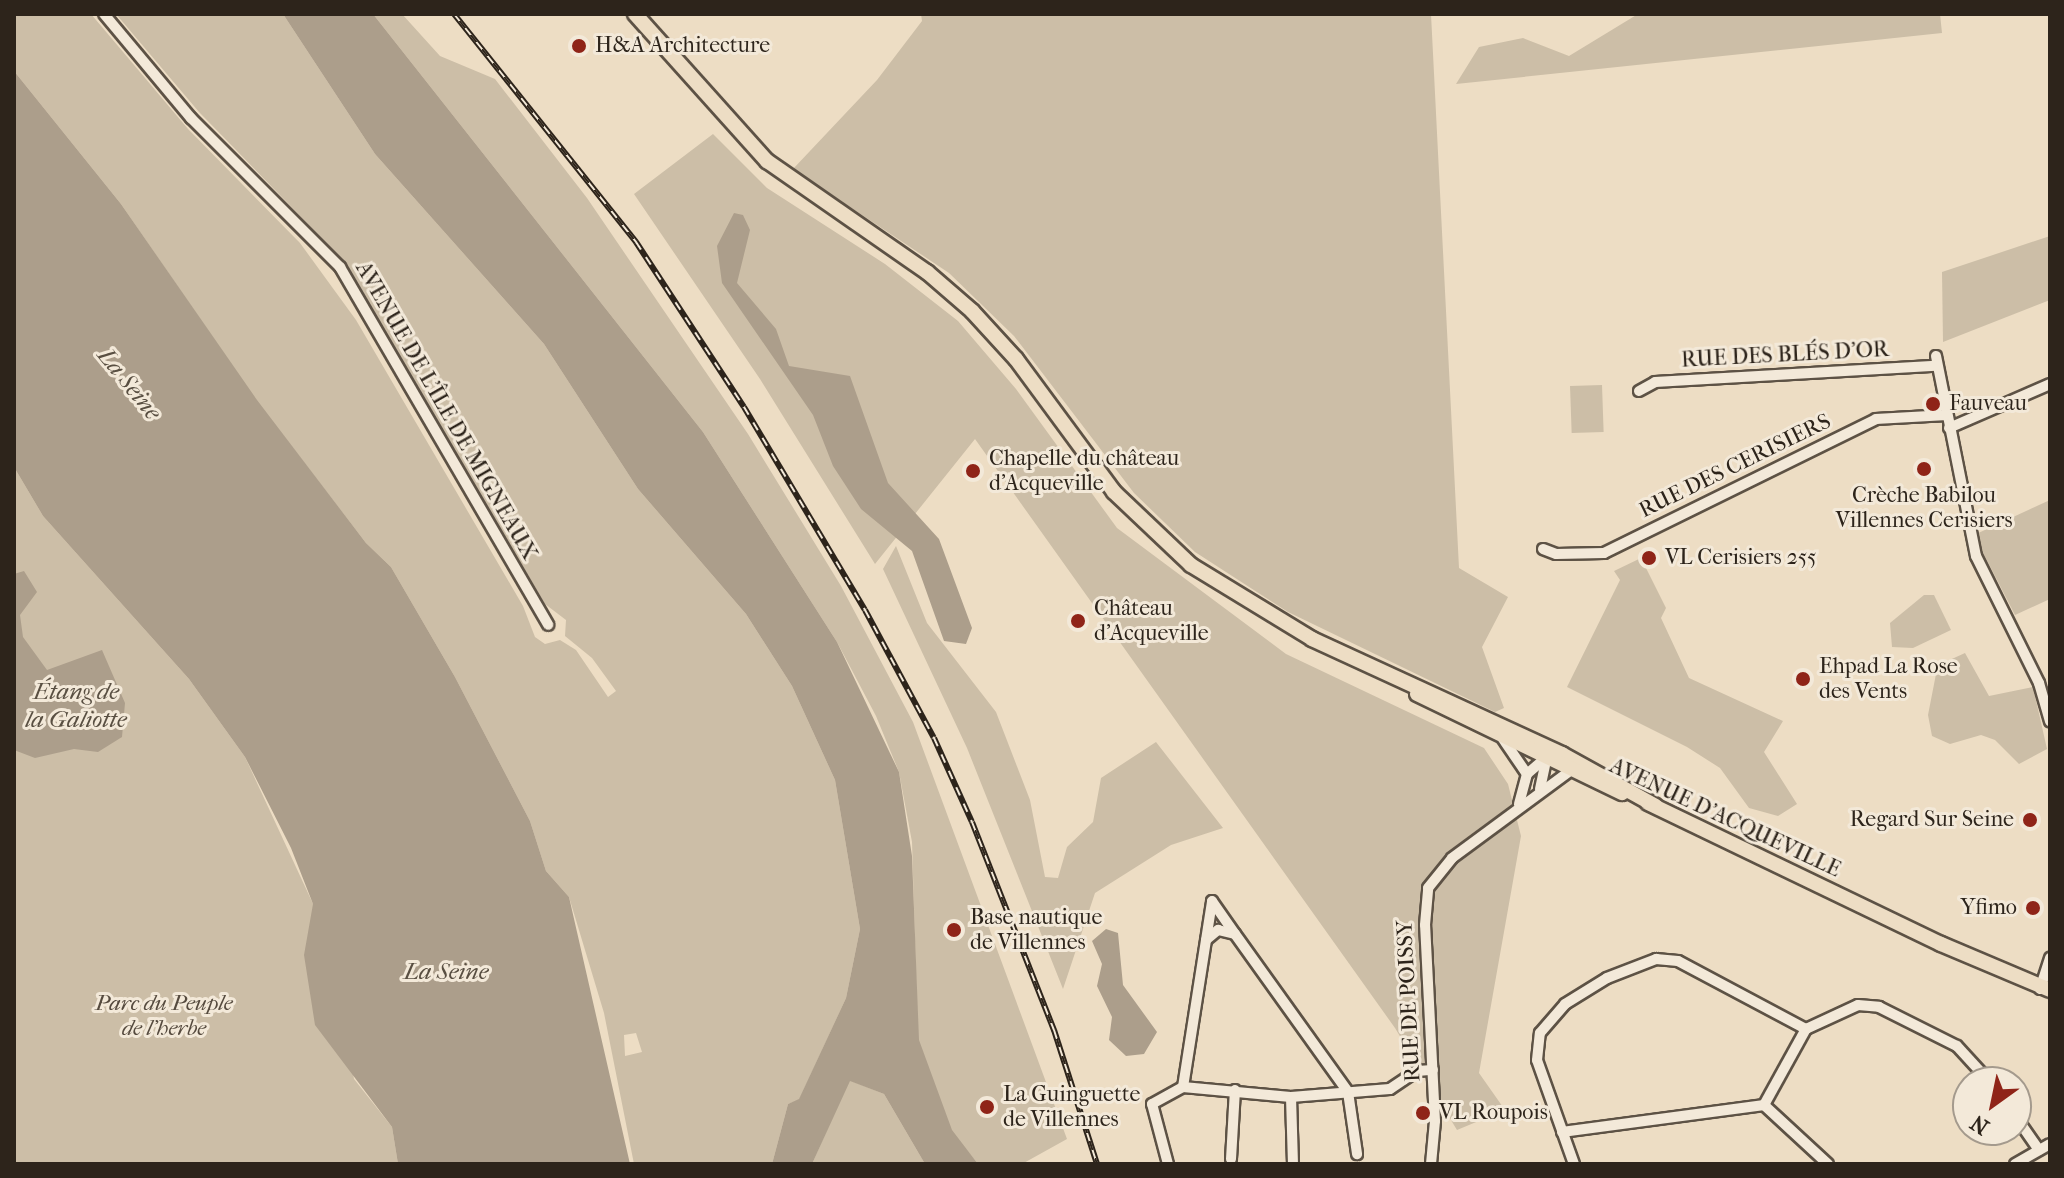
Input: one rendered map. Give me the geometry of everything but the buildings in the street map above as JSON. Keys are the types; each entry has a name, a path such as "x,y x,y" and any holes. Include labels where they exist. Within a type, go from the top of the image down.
{"main road":[{"path":"635,14 767,161 917,265 972,311 1016,359 1114,492 1170,548 1247,604 1396,681 1535,741 1547,754 1656,806"},
{"name":"AVENUE D'ACQUEVILLE","path":"1396,681 1503,739 1547,754 1570,771 1656,806 2047,992"}],"street":[{"name":"AVENUE DE L'ÎLE DE MIGNEAUX","path":"104,14 191,118 340,267 548,625"},
{"name":"RUE DES BLÉS D'OR","path":"1639,391 1655,382 1936,361 1947,415"},
{"path":"1949,428 2050,384"},
{"path":"1947,415 1976,556 2039,683 2050,721"},
{"name":"RUE DES CERISIERS","path":"1543,549 1556,554 1604,553 1876,419 1947,415"},
{"path":"1503,739 1527,774"},
{"path":"1517,806 1527,774 1547,754"},
{"path":"1539,791 1547,754"},
{"name":"RUE DE POISSY","path":"1431,1164 1433,1070 1425,916 1428,888 1452,858 1517,806 1570,771"},
{"path":"1183,1087 1212,901 1348,1092 1357,1154"},
{"path":"1206,940 1218,930 1235,934"},
{"path":"2047,992 2050,958"},
{"path":"1574,1164 1537,1060 1540,1033 1565,1004 1607,978 1656,959 1678,961 1806,1029"},
{"path":"1764,1105 1806,1029 1858,1005 1879,1007 1957,1046 1975,1066"},
{"path":"1168,1164 1152,1104 1183,1087 1291,1097 1390,1089 1417,1071 1433,1070"},
{"path":"1231,1159 1235,1090"},
{"path":"1291,1097 1293,1164"},
{"path":"1562,1132 1764,1105"},
{"path":"1764,1105 1828,1164"},
{"path":"2032,1140 2039,1150"},
{"path":"2015,1164 2050,1144"}],"green space":[{"path":"14,14 91,14 188,129 300,243 356,320 523,606 535,637 545,644 560,640 576,650 608,697 616,691 592,658 565,636 566,620 545,604 344,261 199,112 116,14 283,14 375,154 544,344 638,489 746,614 792,686 835,780 860,929 846,998 799,1100 788,1104 772,1164 634,1164 604,1013 569,897 546,871 530,821 455,677 391,567 366,543 256,400 121,204 14,71","holes":["636,1033 642,1052 625,1056 624,1035"]},
{"path":"373,14 402,14 440,56 495,79 587,198 748,434 841,586 913,722 1067,1139 1022,1164 978,1164 944,1122 918,1040 912,842 899,772 876,716 837,642 703,432"},
{"path":"921,14 1431,14 1459,568 1508,597 1482,647 1504,708 1495,712 1288,612 1195,552 1134,493 1014,336 949,273 793,169 877,80 922,21"},
{"path":"1638,14 1940,14 1942,33 1456,84 1479,47 1523,38 1569,56"},
{"path":"713,134 767,188 885,264 958,321 1016,389 1117,528 1286,654 1484,748 1508,784 1521,836 1479,1073 1505,1110 1457,1130 1395,1028 975,439 875,564 760,379 634,194"},
{"path":"2050,236 2050,300 1943,342 1942,272"},
{"path":"1602,385 1604,432 1572,433 1570,386"},
{"name":"Parc du Peuple de l'herbe","path":"14,467 43,516 189,679 245,757 327,934 354,1079 392,1127 398,1164 14,1164"},
{"path":"2050,500 2050,599 2015,615 1974,535"},
{"path":"896,546 927,623 996,712 1030,800 1045,877 1058,878 1067,847 1093,822 1101,778 1156,742 1223,828 1171,845 1095,893 1063,989 967,748 883,569"},
{"path":"1641,558 1666,608 1661,618 1689,678 1783,721 1764,752 1797,804 1778,816 1749,808 1720,768 1687,747 1567,687 1620,580 1614,571"},
{"path":"1924,595 1934,595 1951,630 1913,648 1892,647 1890,623"},
{"path":"1965,653 1989,696 2033,687 2047,749 2019,764 1995,740 1981,735 1950,744 1932,736 1928,715 1936,674 1943,663"},
{"path":"849,1080 884,1094 925,1164 812,1164"}],"water":[{"path":"283,14 373,14 703,432 837,642 899,772 912,856 919,1040 952,1130 978,1164 925,1164 884,1094 850,1081 812,1164 772,1164 788,1104 799,1099 846,998 860,929 835,780 792,686 746,614 638,489 544,344 375,154"},
{"name":"La Seine","path":"14,71 121,204 257,400 366,543 391,567 455,677 530,821 546,871 569,897 630,1164 398,1164 392,1127 315,1025 304,955 313,904 291,848 245,757 189,679 43,516 14,467"},
{"path":"734,213 743,215 750,230 737,283 776,329 789,366 850,376 888,483 939,539 972,628 966,644 944,641 912,551 861,509 833,466 813,415 722,283 717,246"},
{"name":"Étang de la Galiotte","path":"24,571 37,592 20,615 23,637 47,670 102,650 125,703 122,737 98,752 74,749 35,758 14,750 14,574"},
{"path":"1106,929 1118,933 1123,985 1157,1032 1144,1054 1126,1056 1109,1040 1112,1017 1097,986 1102,964 1092,941"}],"railway":[{"path":"454,14 636,242 744,407 865,610 934,738 972,822 1054,1030 1097,1164"}],"place":[{"name":"H&A Architecture","path":"579,46"},
{"name":"Fauveau","path":"1933,404"},
{"name":"Crèche Babilou Villennes Cerisiers","path":"1924,469"},
{"name":"Chapelle du château d'Acqueville","path":"973,471"},
{"name":"VL Cerisiers 255","path":"1649,558"},
{"name":"Château d'Acqueville","path":"1078,621"},
{"name":"Ehpad La Rose des Vents","path":"1803,679"},
{"name":"Regard Sur Seine","path":"2030,820"},
{"name":"Yfimo","path":"2033,908"},
{"name":"Base nautique de Villennes","path":"954,930"},
{"name":"La Guinguette de Villennes","path":"987,1107"},
{"name":"VL Roupois","path":"1423,1113"}]}
